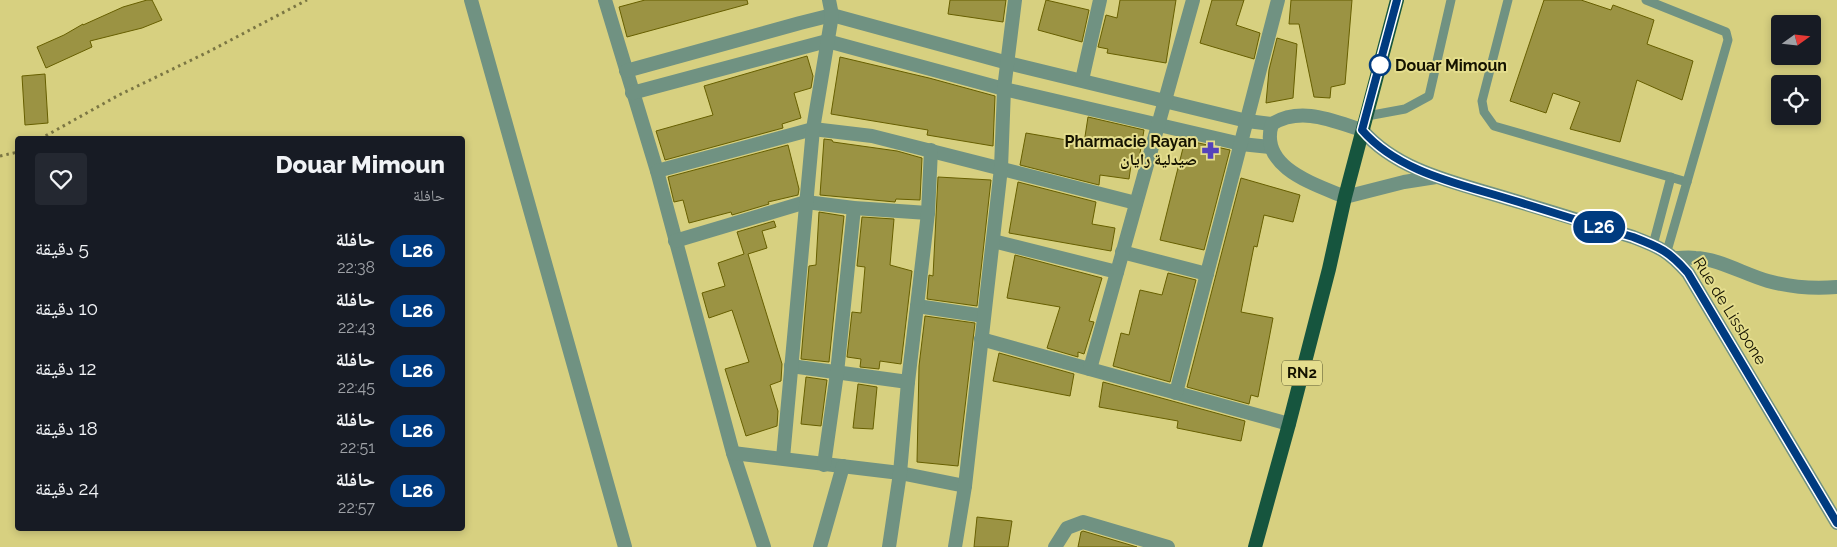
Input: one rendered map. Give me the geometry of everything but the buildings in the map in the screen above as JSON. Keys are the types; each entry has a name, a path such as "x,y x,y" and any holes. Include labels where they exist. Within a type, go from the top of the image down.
{"highway":[{"name":"RN2","path":"1255,547 1289,424 1362,130 1397,0"}],"street":[{"path":"471,0 625,547"},
{"path":"605,0 657,171 733,453 764,547"},
{"path":"783,458 813,129 832,15 829,0"},
{"path":"955,547 965,486 993,241 1001,168 1004,89 1015,0"},
{"path":"1082,80 1100,0"},
{"path":"1090,369 1193,0"},
{"path":"1176,393 1278,0"},
{"path":"626,71 832,15 1008,63 1247,122 1272,124 1281,119 1298,115 1314,116 1362,130"},
{"path":"632,93 827,41 1004,89 1241,144 1270,147"},
{"path":"1272,124 1268,135 1274,156 1286,168 1306,181 1345,197 1437,176"},
{"path":"657,171 813,129 872,136 1136,203"},
{"name":"Rue de Lissbone","path":"1362,130 1373,142 1404,164 1653,245 1671,255 1688,273 1837,523"},
{"path":"889,547 900,473 908,382 928,213 931,150"},
{"path":"676,241 806,202 854,208 928,213"},
{"path":"824,465 837,373 854,208"},
{"path":"993,241 1117,272"},
{"path":"1122,252 1207,274"},
{"path":"1671,255 1710,260 1770,282 1807,287 1837,287"},
{"path":"917,306 984,316"},
{"path":"982,339 1289,424"},
{"path":"791,366 908,382"},
{"path":"733,453 900,473 965,486"},
{"path":"820,547 843,466"},
{"path":"1055,547 1067,528 1083,522 1138,543 1168,547"}],"lane":[{"path":"1367,116 1406,109 1429,96 1451,0"},
{"path":"1508,0 1482,101 1484,112 1494,126 1687,182"},
{"path":"1646,0 1726,32 1728,40 1687,182 1671,255"},
{"path":"1653,245 1672,177"}],"path":[{"path":"45,136 119,95 208,52 307,0"},
{"path":"0,156 15,153"}],"bus line":[{"name":"L26","path":"1397,0 1362,130 1373,142 1404,164 1633,237 1657,246 1676,258 1688,273 1837,523"}],"place":[{"name":"Douar Mimoun","path":"1380,65"},
{"name":"Pharmacie Rayan صيدلية رايان","path":"1211,150"}]}
